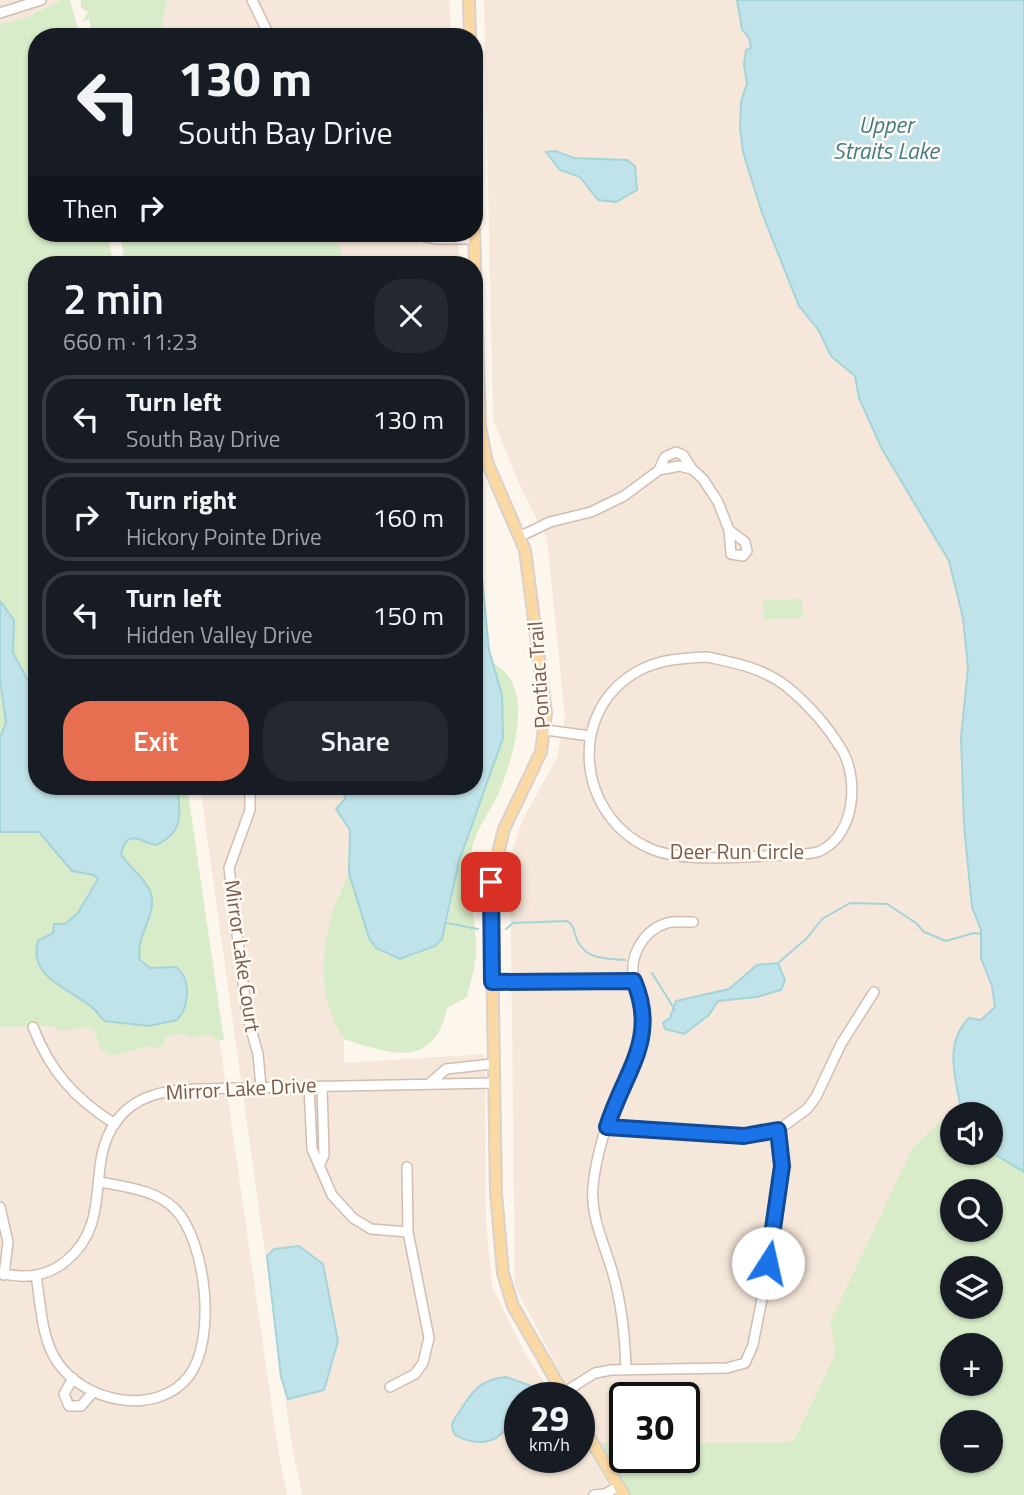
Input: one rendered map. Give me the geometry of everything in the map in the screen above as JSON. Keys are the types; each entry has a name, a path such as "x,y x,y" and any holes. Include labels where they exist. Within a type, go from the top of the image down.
{"main road":[{"path":"469,0 470,28"},
{"name":"Pontiac Trail","path":"483,438 494,481 521,536 534,611 546,730 541,752 504,829 494,863 490,905 492,1064 503,1273 513,1306 556,1382"},
{"path":"595,1447 622,1491"}],"street":[{"path":"0,13 41,0"},
{"path":"252,0 266,28"},
{"path":"659,470 665,457 676,452 683,455 709,487 729,530"},
{"path":"521,536 550,522 606,506 659,470 674,466 692,469"},
{"name":"Deer Run Circle","path":"707,657 735,662 773,678 812,712 843,752 852,786 851,804 836,839 821,851 788,855 665,854 631,838 600,804 588,768 590,736 608,696 639,671 659,662 680,659 707,657"},
{"path":"546,730 590,736"},
{"name":"Mirror Lake Court","path":"250,795 250,810 229,868 247,1015 258,1054 261,1087"},
{"path":"626,1369 622,1313 593,1200 593,1184 607,1127 644,1035 643,1008 634,981 634,962 645,936 669,922 693,922"},
{"path":"492,982 634,981"},
{"path":"607,1127 744,1136 778,1130 807,1109 816,1097 841,1044 874,992"},
{"path":"0,1207 8,1241 2,1274 36,1276 63,1264 83,1245 94,1219 108,1138 114,1124 66,1087 45,1057 33,1027"},
{"name":"Mirror Lake Drive","path":"430,1083 446,1069 492,1064"},
{"name":"Mirror Lake Drive","path":"114,1124 130,1108 157,1092 261,1087 493,1083"},
{"path":"309,1086 312,1149 332,1195 353,1218 371,1228 408,1232"},
{"path":"320,1164 324,1155 322,1086"},
{"path":"583,1382 595,1373 626,1369 727,1368 740,1366 748,1358 778,1209 782,1166 778,1130"},
{"path":"311,1133 324,1133"},
{"path":"390,1387 415,1374 423,1363 429,1338 408,1232 407,1167"},
{"path":"36,1276 50,1347 59,1364 93,1392 121,1400 142,1401 178,1387 198,1361 206,1320 196,1248 187,1225 174,1208 145,1191 100,1182"},
{"path":"73,1378 64,1395 69,1406 81,1406 93,1392"},
{"path":"594,1495 622,1491"}],"shaded area":[{"path":"0,0 62,0 25,18 0,24"},
{"path":"167,0 449,0 451,28 162,28"},
{"path":"484,0 966,0 1024,1116 1003,1114 1003,1102 940,1102 940,1134 830,1322 835,1354 793,1442 700,1443 700,1382 609,1382 609,1443 597,1443 595,1382 565,1382 515,1286 510,859 522,821 557,758 565,717 547,540 516,477 493,420"},
{"path":"263,242 458,242 459,256 277,256"},
{"path":"201,795 344,795 345,799 337,811 350,830 349,873 338,895 335,1025 344,1039 344,1063 485,1054 486,1219 492,1287 525,1353 544,1382 504,1382 504,1473 595,1473 595,1463 616,1495 302,1495 292,1447"},
{"path":"217,1023 278,1449 287,1495 0,1495 0,1027"}],"green space":[{"path":"62,0 70,0 78,28 28,28 28,242 109,242 112,256 28,256 28,795 188,795 224,1040 217,1041 208,1036 189,1038 182,1033 165,1037 164,1044 159,1048 149,1046 112,1056 101,1050 94,1030 87,1027 62,1031 52,1026 0,1027 0,24 25,18"},
{"path":"78,0 167,0 162,28 90,28 89,19 82,22 88,12 81,8 81,2"},
{"path":"121,242 337,242 342,252 340,256 124,256"},
{"path":"802,599 803,618 764,619 763,600"},
{"path":"492,663 506,673 514,686 518,721 505,775 476,836 471,853 469,878 476,955 467,997 447,1008 441,1028 432,1041 421,1049 394,1052 344,1039 333,1020 327,999 324,956 332,913 349,873 368,935 376,948 400,959 426,949 447,923 459,861 503,738 502,695"},
{"path":"940,1123 940,1165 1003,1165 1003,1159 1024,1172 1024,1495 627,1495 614,1473 700,1473 700,1443 793,1442 835,1354 830,1322 913,1147"},
{"path":"597,1443 609,1443 609,1464"}],"water":[{"name":"Upper Straits Lake","path":"737,0 1024,0 1024,1172 1003,1159 1003,1102 960,1102 955,1077 954,1052 961,1029 969,1018 981,1020 995,1007 992,986 981,958 981,930 972,907 964,825 961,737 968,668 963,618 949,561 882,449 859,398 855,376 831,356 818,329 799,306 762,213 743,152 740,127 741,102 747,83 744,65 746,50 751,48 749,38 742,29"},
{"path":"555,151 574,158 627,160 635,166 637,190 616,202 598,200 580,177 560,170 546,152"},
{"path":"483,587 489,650 502,695 503,738 483,794"},
{"path":"0,601 14,620 13,653 28,680 28,795 178,795 178,821 172,834 156,845 131,838 121,854 146,884 152,898 150,915 139,951 140,960 150,968 176,967 185,979 186,1001 177,1020 148,1026 105,1021 85,1002 54,982 39,965 36,954 38,941 53,933 54,924 65,924 78,913 98,879 94,875 72,871 39,832 0,832 0,738 6,722 0,680"},
{"path":"344,795 483,795 459,861 442,939 435,946 400,959 376,948 369,938 349,873 350,830 336,809 345,799"},
{"path":"778,963 785,980 781,990 757,997 718,1001 709,1015 684,1034 665,1029 663,1023 670,1018 676,1001 729,989 757,965"},
{"path":"299,1246 323,1264 338,1341 324,1390 288,1399 281,1377 267,1256 274,1249"},
{"path":"506,1377 520,1382 504,1382 504,1431 496,1438 483,1442 469,1441 455,1435 453,1422 472,1394 482,1384"}],"waterway":[{"path":"777,964 807,938 822,919 850,903 887,904 916,923 924,932 946,941 974,933 981,934"},
{"path":"506,929 513,923 567,921 572,926 578,942 588,953 601,958 625,960"},
{"path":"447,923 478,929"},
{"path":"652,973 675,1010"}],"route":[{"path":"491,882 492,982 634,981 645,1017 644,1035 607,1127 744,1136 778,1130 782,1166 778,1209 768,1263"}]}
